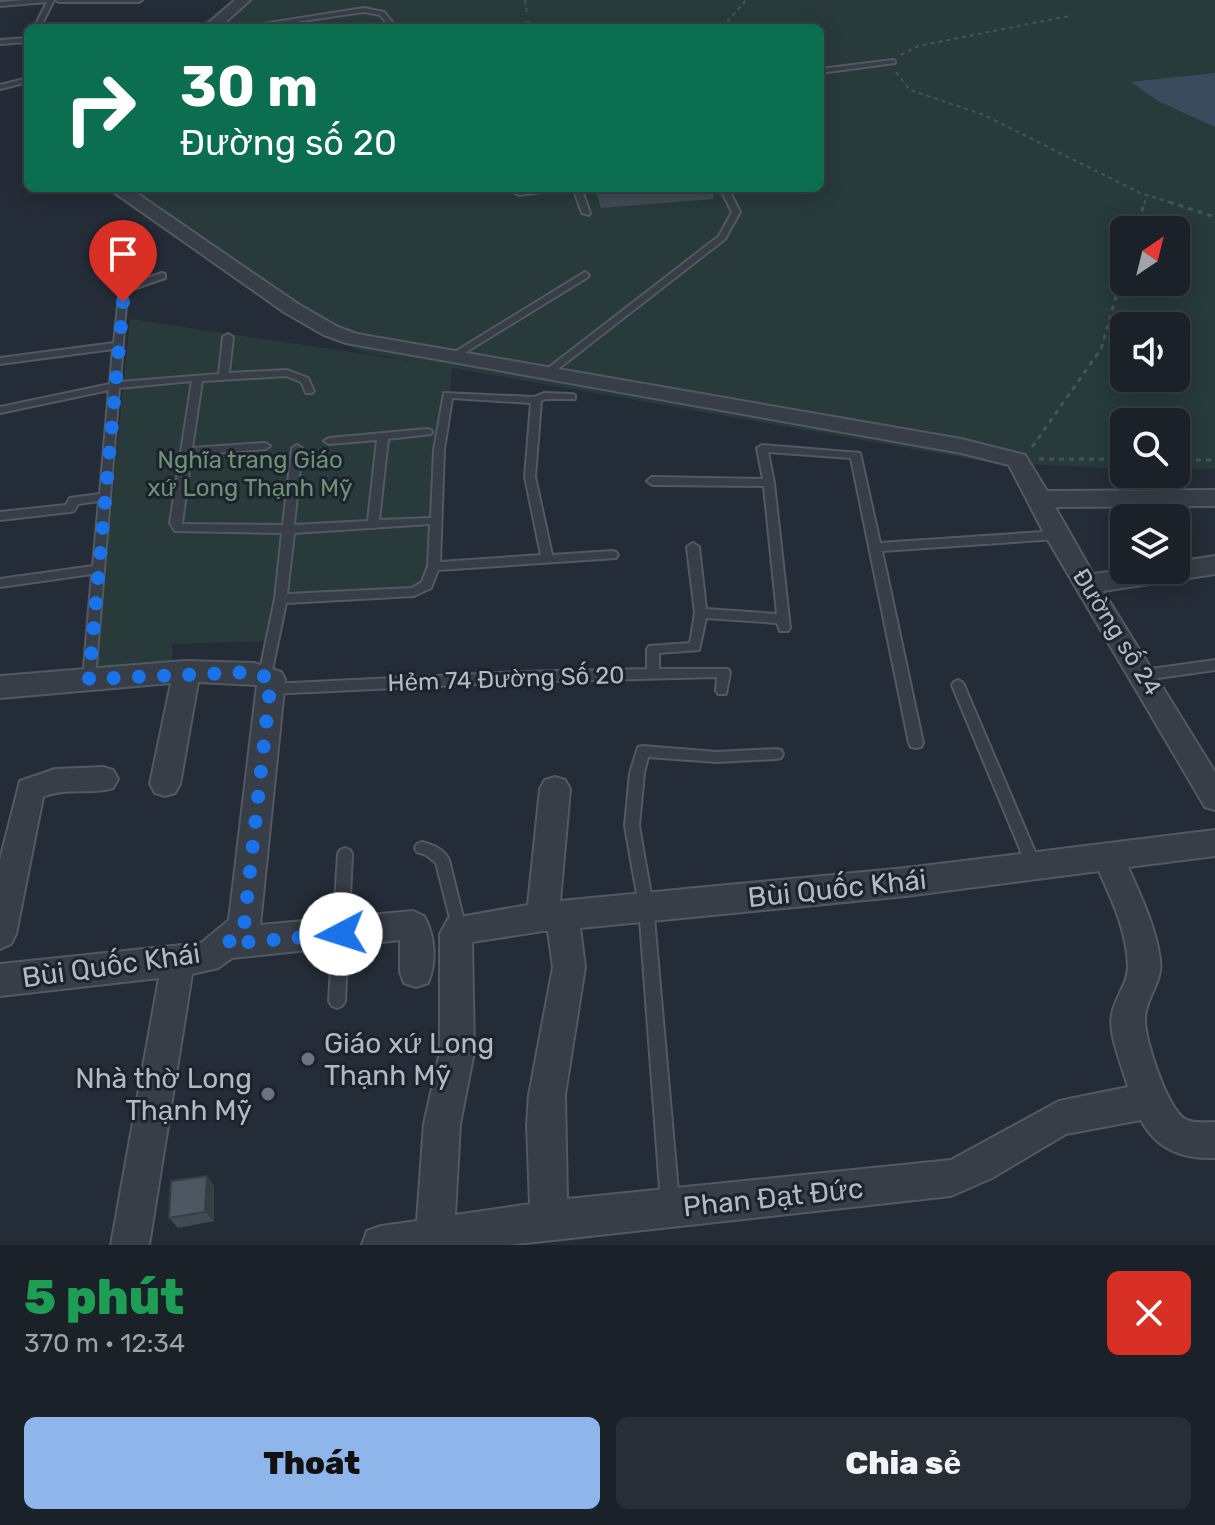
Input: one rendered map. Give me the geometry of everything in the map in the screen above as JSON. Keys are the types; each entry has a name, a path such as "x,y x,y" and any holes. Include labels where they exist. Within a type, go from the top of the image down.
{"street":[{"path":"215,24 243,0"},
{"path":"123,192 291,308 331,331 353,339 961,446 1021,461"},
{"name":"Đường số 24","path":"1021,461 1057,535 1144,675 1203,752 1215,798"},
{"path":"1038,499 1215,498"},
{"path":"1088,584 1215,565"},
{"path":"0,687 186,673 253,672 268,682 244,926 227,944"},
{"path":"165,784 186,673"},
{"path":"0,934 30,790 36,785 49,783 103,779"},
{"path":"552,1220 545,1125 547,1095 569,967 553,916 555,789"},
{"name":"Bùi Quốc Khái","path":"459,929 1215,843"},
{"path":"1108,857 1135,918 1145,964 1142,988 1131,1003 1128,1020 1150,1101 1165,1128 1198,1142 1215,1140"},
{"name":"Bùi Quốc Khái","path":"0,980 178,961 206,957 227,944 341,934 400,925 413,926 417,934 416,972"},
{"path":"435,1235 442,1124 457,1052 456,934 459,929"},
{"path":"130,1245 178,961"},
{"name":"Phan Đạt Đức","path":"381,1245 552,1220 951,1178 979,1168 1013,1143 1062,1118 1150,1101"}],"lane":[{"path":"0,4 49,0 39,24"},
{"path":"59,0 139,0"},
{"path":"350,0 354,10"},
{"path":"265,24 354,10 382,13 391,24"},
{"path":"0,40 24,38"},
{"path":"824,71 893,62"},
{"path":"0,87 24,81"},
{"path":"519,193 527,192"},
{"path":"578,192 586,213"},
{"path":"546,374 722,237 736,212 726,192"},
{"path":"450,358 585,275"},
{"path":"89,679 123,287 162,276"},
{"path":"224,376 228,337"},
{"path":"0,361 118,345"},
{"path":"0,410 114,386 224,376 287,373 305,380 309,391"},
{"path":"197,378 176,523 179,528 288,529 427,521"},
{"path":"281,599 414,592 427,585 434,566 439,450 448,395 536,400 544,396 571,397"},
{"path":"536,400 530,477 547,558"},
{"path":"329,441 427,432"},
{"path":"373,524 383,436"},
{"path":"188,452 265,446"},
{"path":"268,682 281,599 297,448"},
{"path":"693,547 701,613 784,624 769,483 762,448 856,455 916,743"},
{"path":"652,481 769,483"},
{"path":"0,516 70,508 74,501 105,497"},
{"path":"876,547 1057,535"},
{"path":"434,566 612,555"},
{"path":"0,583 98,569"},
{"name":"Hẻm 74 Đường Số 20","path":"268,682 653,675 653,649 695,647 701,613"},
{"path":"1144,675 1215,665"},
{"path":"653,675 724,672 722,691"},
{"path":"958,685 1034,866"},
{"path":"670,1207 646,906 632,826 637,773 643,751 717,757 776,754"},
{"path":"422,848 430,850 442,860 459,929"},
{"path":"337,1001 345,854"}],"path":[{"path":"725,24 746,0"},
{"path":"1069,16 918,46 893,62 900,80 910,90 943,104 984,115 1147,196 1215,217"},
{"path":"1140,216 1147,196"},
{"path":"1021,461 1101,349 1116,296"},
{"path":"1021,461 1110,459"},
{"path":"1190,460 1215,460"}],"green space":[{"name":"Nghĩa trang Giáo xứ Long Thạnh Mỹ","path":"232,0 1215,0 1215,469 1190,469 1190,408 1110,408 1110,468 987,462 452,368 437,572 424,587 276,605 272,641 172,644 173,669 95,670 130,319 417,362 363,352 324,336 108,192 824,192 824,24 200,24"}],"water":[{"path":"1215,73 1215,127 1158,101 1131,82"}],"building":[{"path":"207,1176 205,1212 169,1218 171,1181"}],"place":[{"name":"Giáo xứ Long Thạnh Mỹ","path":"308,1059"},
{"name":"Nhà thờ Long Thạnh Mỹ","path":"268,1094"}],"route":[{"path":"123,302 89,679 253,672 271,679 244,926 227,944 341,934"}]}
